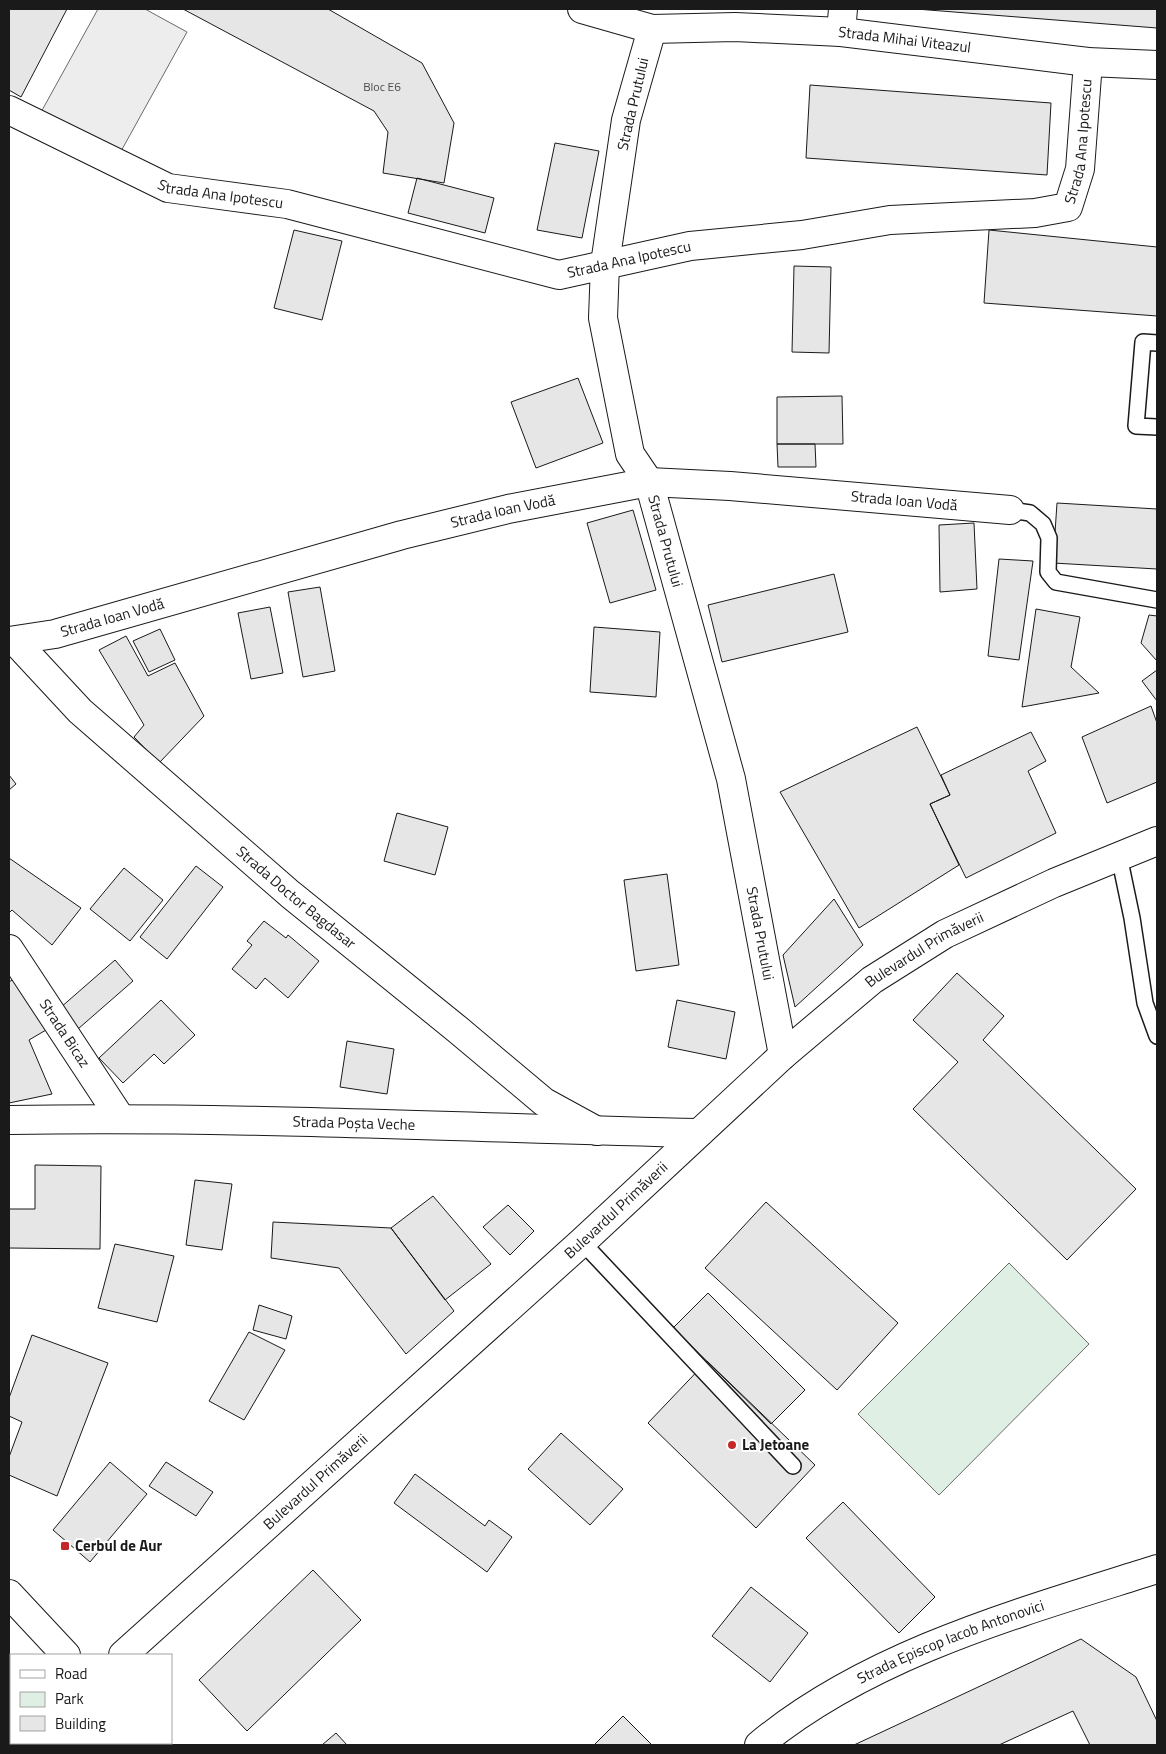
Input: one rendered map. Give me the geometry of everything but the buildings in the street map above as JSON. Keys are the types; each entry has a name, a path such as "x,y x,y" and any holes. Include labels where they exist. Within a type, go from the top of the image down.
{"street":[{"name":"Strada Mihai Viteazul","path":"582,9 652,29 735,27 842,20 1088,62 1157,65"},
{"name":"Strada Prutului","path":"652,29 626,120 605,264 603,318 630,454 649,482 731,779 783,1055"},
{"name":"Strada Ana Ipotescu","path":"9,110 168,188 287,204 559,275 690,246 802,235 890,220 1035,213 1068,207 1080,169 1088,62"},
{"name":"Strada Ioan Vodă","path":"12,641 64,632 402,535 508,509 649,482 730,486 1010,510"},
{"name":"Strada Doctor Bagdasar","path":"12,641 80,711 290,894 544,1102 597,1131"},
{"name":"Bulevardul Primăverii","path":"125,1654 582,1242 783,1055 872,980 945,934 1054,883 1157,841"},
{"name":"Strada Bicaz","path":"9,949 120,1119"},
{"name":"Strada Poșta Veche","path":"9,1120 120,1119 336,1122 699,1133"},
{"name":"Strada Episcop Iacob Antonovici","path":"759,1745 789,1720 836,1692 965,1632 1155,1576"},
{"path":"9,1594 65,1654"}],"lane":[{"path":"1157,343 1143,342 1136,426 1157,427"},
{"path":"1010,510 1030,514 1043,524 1049,538 1048,572 1056,582 1157,600"},
{"path":"1119,856 1132,918 1145,1003 1157,1036"},
{"path":"582,1242 793,1466"}],"green space":[{"path":"1009,1263 1089,1344 939,1495 858,1414"}],"shaded area":[{"path":"98,9 145,9 187,32 115,162 35,123"}],"place":[{"name":"La Jetoane","path":"732,1445"},
{"name":"Cerbul de Aur","path":"65,1546"}]}
